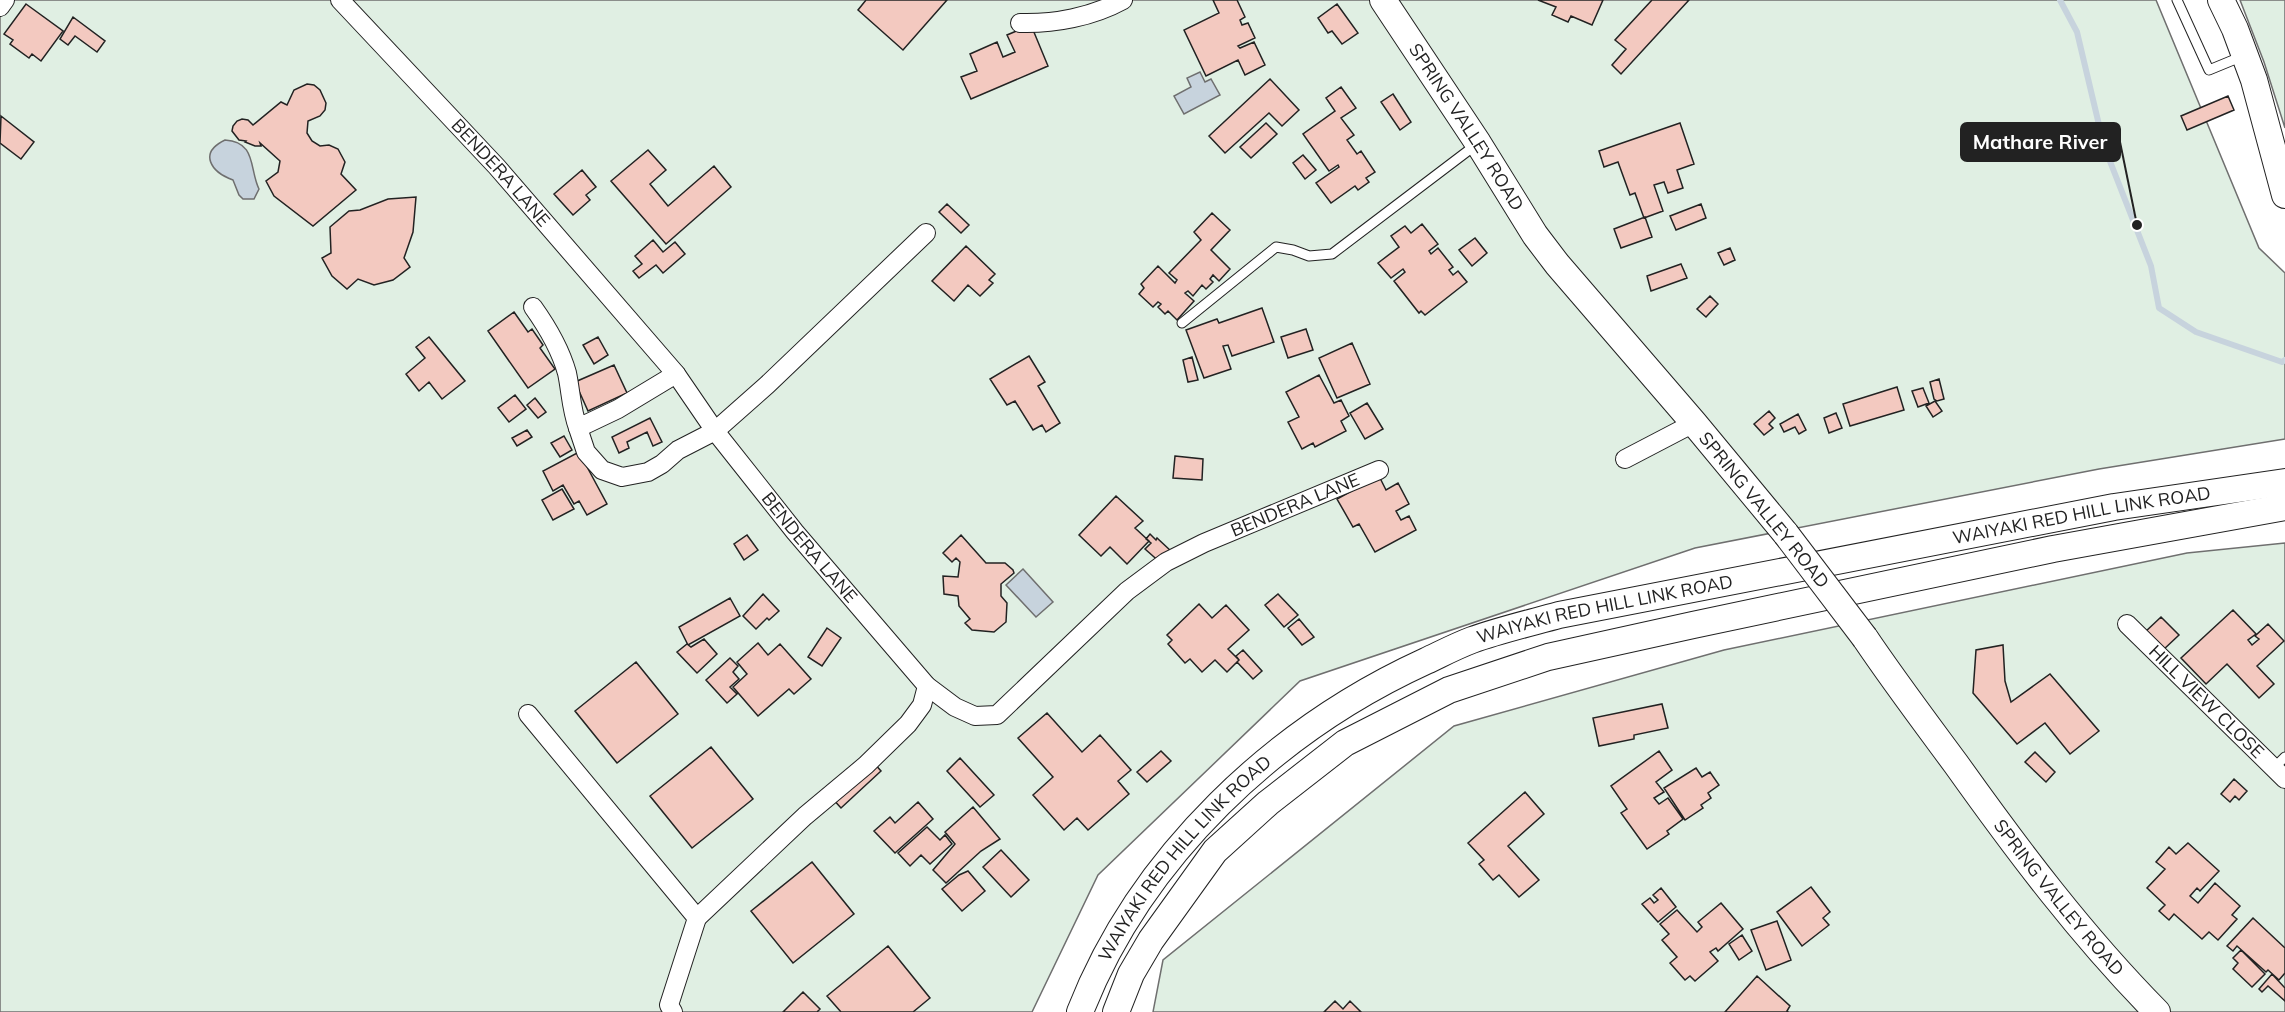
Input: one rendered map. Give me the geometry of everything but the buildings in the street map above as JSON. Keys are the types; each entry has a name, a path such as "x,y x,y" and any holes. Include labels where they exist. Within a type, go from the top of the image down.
{"main road":[{"name":"SPRING VALLEY ROAD","path":"1383,0 1557,264 1786,534 1865,638 2004,831 2124,979 2157,1012"},
{"path":"2222,0 2246,55 2285,195"},
{"name":"WAIYAKI RED HILL LINK ROAD","path":"1080,1012 1102,959 1133,910 1180,846 1231,793 1274,755 1320,720 1404,671 1471,640 1559,615 2114,507 2285,482"},
{"name":"WAIYAKI RED HILL LINK ROAD","path":"1116,1012 1131,974 1151,940 1215,851 1268,803 1345,743 1449,690 1548,657 1682,627 2053,549 2285,507"}],"street":[{"path":"0,7 5,0"},
{"name":"BENDERA LANE","path":"340,0 497,167 676,374 715,431 841,587 927,686 965,712 975,716 997,715 1127,591 1166,562 1204,543 1378,470"},
{"path":"1020,23 1044,23 1083,16 1123,0"},
{"path":"533,307 553,335 562,358 572,411 586,452 602,470 621,477 648,472 662,464 678,450 715,431 767,385 926,233"},
{"path":"578,428 618,409 676,374"},
{"path":"1625,459 1694,423"},
{"name":"HILL VIEW CLOSE","path":"2127,624 2281,768"},
{"path":"673,1012 669,1005 697,918 805,816 867,765 908,724 922,705 927,686"},
{"path":"528,714 697,918"}],"lane":[{"path":"2177,0 2209,70 2246,55"},
{"path":"1182,323 1276,247 1309,256 1332,254 1478,143"}],"green space":[{"path":"0,0 2156,0 2259,248 2285,273 2285,439 2099,469 1695,548 1300,681 1098,875 1032,1012 0,1012"},
{"path":"2240,0 2285,0 2285,128 2264,62"},
{"path":"2285,543 2285,1012 1153,1012 1163,960 1454,726 1724,650 2187,553"}],"shaded area":[{"path":"1200,72 1205,82 1211,79 1220,95 1184,114 1174,96 1191,87 1187,78"},
{"path":"225,140 235,142 247,151 259,189 254,199 243,199 233,180 225,177 211,162 212,151"},
{"path":"1023,569 1053,602 1036,617 1006,585"}],"waterway":[{"path":"2060,0 2077,32 2104,146 2151,266 2159,308 2196,332 2282,362 2285,360"}],"place":[{"name":"Mathare River","path":"2137,225"}]}
